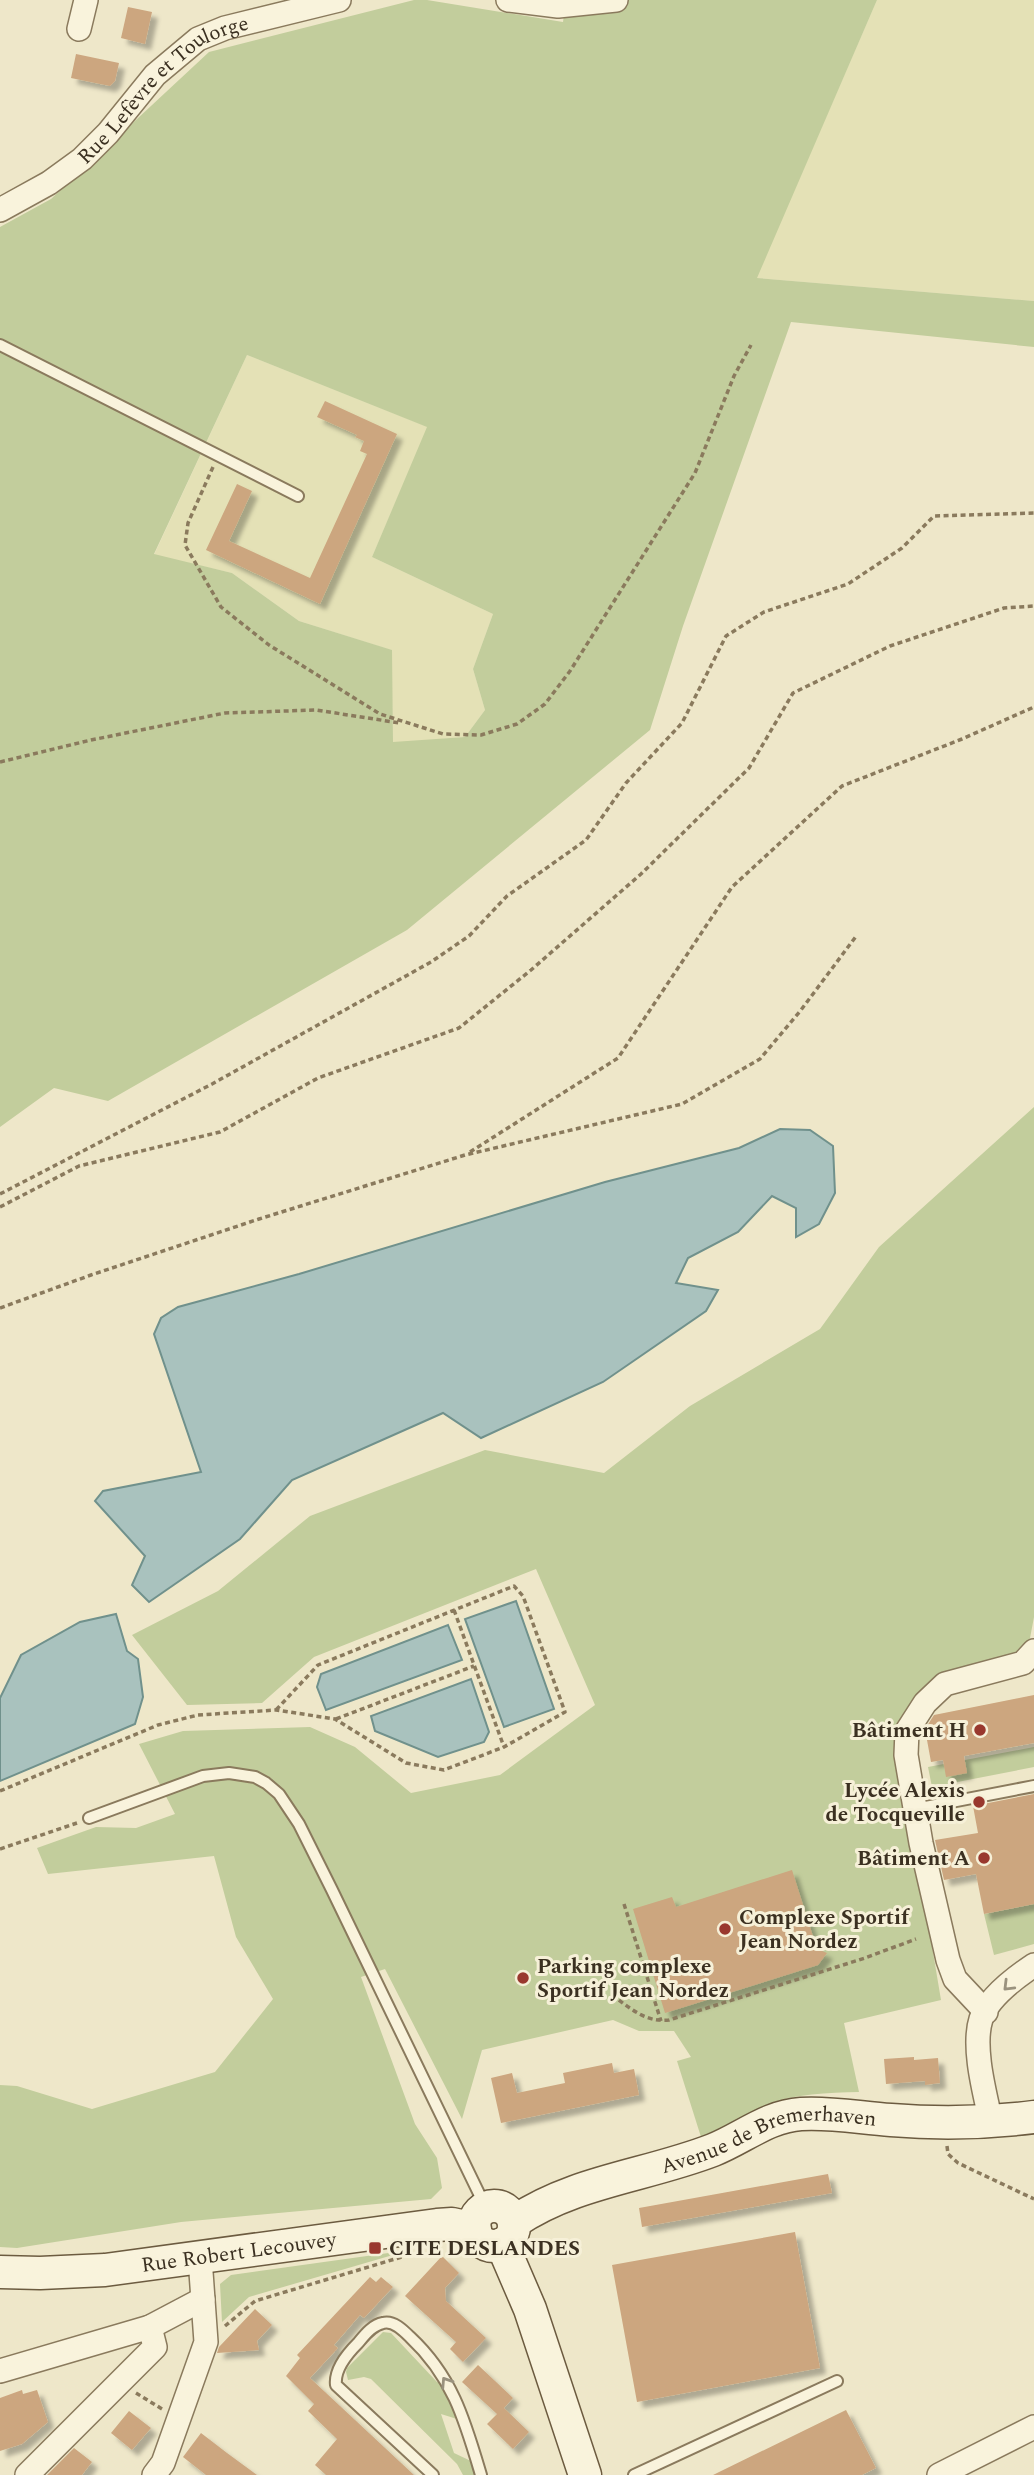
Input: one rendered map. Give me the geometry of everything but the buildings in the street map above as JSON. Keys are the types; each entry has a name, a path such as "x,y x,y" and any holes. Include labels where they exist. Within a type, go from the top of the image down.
{"street":[{"path":"79,29 86,0"},
{"name":"Rue Lefèvre et Toulorge","path":"0,210 49,183 82,159 108,133 155,75 198,39 225,28 339,0"},
{"path":"508,0 558,6 615,0"},
{"path":"986,2012 955,1979 948,1960 915,1810 906,1755 907,1731 925,1703 945,1684 1023,1663 1034,1651"},
{"path":"991,2122 980,2060 981,2020 1010,1982 1034,1965"},
{"name":"Avenue de Bremerhaven","path":"494,2226 583,2187 710,2151 768,2122 789,2115 819,2113 909,2122 991,2122 1034,2117"},
{"name":"Rue Robert Lecouvey","path":"0,2272 105,2270 437,2225 494,2226"},
{"path":"494,2226 530,2309 585,2475"},
{"path":"165,2471 206,2342 200,2259"},
{"path":"0,2371 150,2327 203,2299"},
{"path":"27,2475 155,2347 150,2327"},
{"path":"939,2475 1034,2427"}],"lane":[{"path":"0,345 298,496"},
{"path":"89,1818 203,1776 229,1773 254,1776 279,1794 299,1825 332,1890 494,2226"},
{"path":"915,1810 1034,1786"},
{"path":"433,2475 339,2389 335,2379 351,2350 374,2327 383,2322 392,2323 413,2339 448,2382 459,2406 481,2475"},
{"path":"634,2475 836,2381"}],"path":[{"path":"218,455 188,523 185,545 221,607 269,645 380,714 443,734 481,734 517,724 545,704 570,671 695,473 734,376 751,345"},
{"path":"0,1194 224,1077 431,962 469,936 507,896 586,840 626,783 682,723 726,636 764,612 848,584 902,548 934,516 1034,513"},
{"path":"0,1207 79,1166 219,1132 318,1078 459,1028 531,970 641,874 749,768 793,693 890,646 1004,608 1034,606"},
{"path":"465,1155 618,1058 732,887 842,786 962,739 1034,706"},
{"path":"0,762 91,740 225,713 316,710 413,724"},
{"path":"0,1308 259,1219 465,1155 682,1104 760,1059 802,1010 857,935"},
{"path":"0,1791 158,1725 198,1715 276,1710 335,1719 406,1763 444,1770 503,1748 565,1712 528,1608 523,1596 514,1586 318,1665 276,1710"},
{"path":"454,1610 503,1748"},
{"path":"335,1719 474,1666"},
{"path":"0,1849 89,1818"},
{"path":"624,1904 661,2021"},
{"path":"612,1995 638,2014 661,2021 865,1958 916,1939"},
{"path":"946,2145 948,2154 958,2163 1034,2199"},
{"path":"206,2342 255,2301 406,2256"}],"shaded area":[{"path":"877,0 1034,0 1034,301 756,278"},
{"path":"247,355 428,427 372,557 493,614 473,669 485,710 465,737 393,743 391,650 299,621 232,573 154,555"}],"green space":[{"path":"414,0 563,22 566,0 877,0 757,278 1034,301 1034,347 791,322 683,626 650,730 407,930 108,1101 54,1088 0,1127 0,227 51,199 209,52","holes":["247,355 427,427 372,557 493,614 473,669 485,710 465,737 393,742 392,650 299,621 232,573 154,554"]},
{"path":"1034,1107 1034,1617 1027,1654 941,1681 901,1761 941,2000 844,2023 859,2092 812,2094 777,2101 718,2132 701,2137 677,2061 691,2057 674,2031 639,2031 613,2020 482,2050 462,2119 385,1969 361,1977 415,2124 437,2158 442,2188 431,2199 181,2222 17,2248 0,2247 0,2085 17,2086 92,2109 215,2072 273,1999 236,1937 214,1856 48,1874 37,1848 96,1827 136,1828 175,1814 139,1744 183,1731 310,1727 355,1747 411,1793 500,1775 595,1705 536,1569 314,1657 262,1703 187,1705 132,1635 218,1591 310,1516 485,1450 604,1473 690,1406 820,1329 879,1247"},
{"path":"1034,1747 1034,1767 932,1787 928,1767"},
{"path":"1034,1904 1034,1944 994,1955 984,1914"},
{"path":"410,2250 249,2297 222,2322 220,2284 231,2275"},
{"path":"383,2332 391,2333 437,2382 441,2383 457,2419 441,2414 454,2453 473,2462 476,2475 463,2475 457,2464 371,2379 364,2377 348,2380 347,2368"}],"water":[{"path":"780,1129 810,1130 833,1146 835,1193 819,1224 796,1237 796,1208 772,1196 738,1232 688,1258 676,1283 718,1290 706,1311 603,1382 481,1438 443,1413 292,1480 240,1539 149,1602 132,1585 145,1556 95,1501 103,1491 201,1472 154,1334 161,1318 178,1307 299,1274 605,1182 739,1148"},
{"path":"516,1601 554,1709 504,1727 465,1619"},
{"path":"116,1614 127,1651 138,1659 143,1697 135,1724 0,1781 0,1698 21,1655 80,1622"},
{"path":"448,1625 462,1660 326,1710 317,1687 321,1674"},
{"path":"471,1679 489,1732 484,1742 438,1757 375,1731 371,1716"}],"place":[{"name":"Bâtiment H","path":"980,1730"},
{"name":"Lycée Alexis de Tocqueville","path":"979,1802"},
{"name":"Bâtiment A","path":"984,1858"},
{"name":"Complexe Sportif Jean Nordez","path":"725,1929"},
{"name":"Parking complexe Sportif Jean Nordez","path":"523,1978"},
{"name":"CITE DESLANDES","path":"375,2248"}]}
